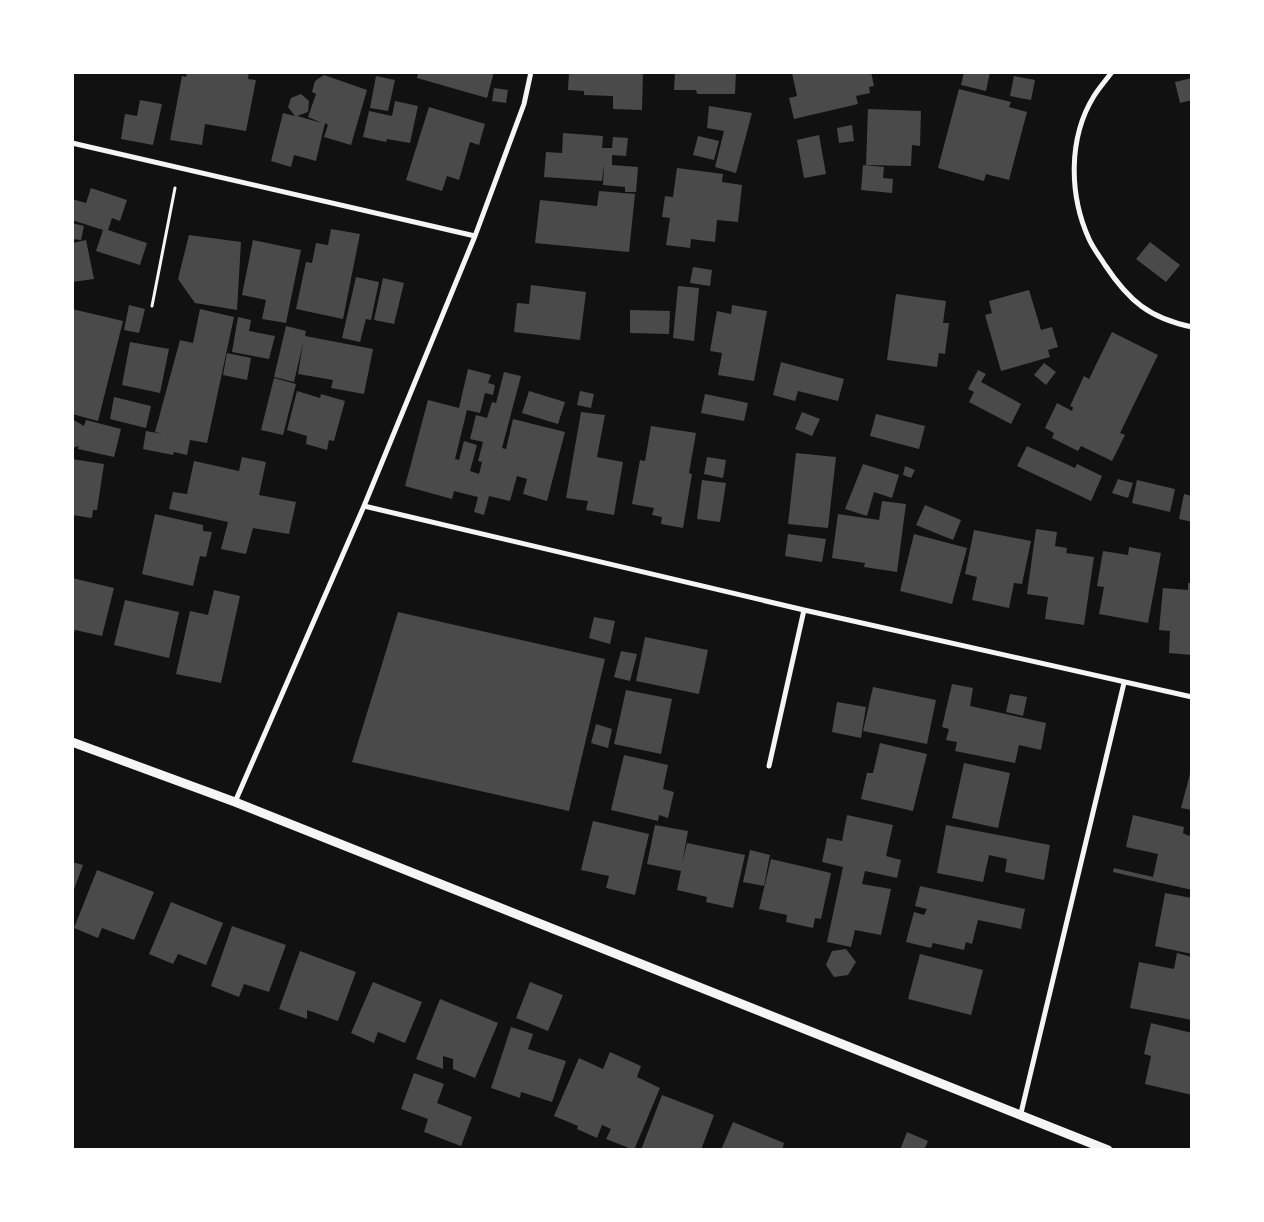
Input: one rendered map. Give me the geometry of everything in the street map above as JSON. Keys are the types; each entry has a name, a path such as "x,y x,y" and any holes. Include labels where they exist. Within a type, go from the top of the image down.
{"street":[{"path":"235,802 364,506 475,236 524,104 531,72"},
{"path":"1112,72 1093,97 1079,133 1074,169 1078,210 1090,240 1122,290 1149,312 1192,327"},
{"path":"72,143 475,236"},
{"path":"364,506 804,610 1192,697"},
{"path":"769,766 804,610"},
{"path":"1021,1113 1124,683"},
{"path":"72,742 235,802 903,1069 1021,1113 1108,1150"}],"path":[{"path":"152,306 178,168"}],"building":[{"path":"187,72 249,72 248,79 256,80 246,131 205,124 202,145 170,140 182,76 186,77"},
{"path":"418,72 494,72 487,98 417,78"},
{"path":"569,72 643,72 642,110 613,109 613,96 584,95 584,91 568,90"},
{"path":"675,72 736,72 735,94 697,94 696,90 674,90"},
{"path":"871,72 874,86 869,87 870,93 856,96 858,104 794,119 789,98 797,96 792,73"},
{"path":"964,72 990,72 986,91 961,85"},
{"path":"324,75 367,90 351,145 324,137 328,125 325,123 316,161 294,155 291,167 271,161 283,113 295,116 288,107 291,98 301,94 309,101 308,112 297,116 322,123 308,117 316,94 312,92 315,81"},
{"path":"376,76 395,80 388,111 370,108"},
{"path":"1014,76 1035,80 1031,100 1010,96"},
{"path":"1192,78 1192,100 1180,103 1175,82"},
{"path":"494,88 508,90 506,103 492,101"},
{"path":"959,89 1011,102 1009,107 1027,112 1009,180 986,174 984,181 938,168"},
{"path":"140,100 162,104 153,145 121,139 125,114 137,116"},
{"path":"395,101 418,106 410,143 387,139 386,142 363,137 369,111 392,116"},
{"path":"709,106 752,113 736,173 715,167 724,131 707,128"},
{"path":"429,107 485,124 479,145 470,142 459,180 447,176 442,191 406,180"},
{"path":"868,109 921,111 920,146 912,145 911,166 866,165"},
{"path":"852,125 854,141 839,143 837,128"},
{"path":"563,133 603,136 602,148 612,148 613,137 628,138 626,156 612,155 612,165 638,167 636,192 625,192 625,187 603,185 604,164 602,181 544,177 546,152 562,153"},
{"path":"819,135 826,174 804,178 797,140"},
{"path":"698,136 719,141 714,160 693,155"},
{"path":"863,165 884,167 883,178 893,179 892,193 861,190"},
{"path":"677,168 723,174 722,182 742,185 738,222 717,220 715,242 691,239 690,248 666,245 670,218 662,217 665,196 673,197"},
{"path":"91,188 127,200 120,221 112,218 108,230 147,243 140,265 96,251 103,230 72,220 72,199 86,203"},
{"path":"599,191 635,194 629,252 535,243 540,200 597,206"},
{"path":"72,223 84,226 81,240 72,239"},
{"path":"331,229 360,234 343,319 296,309 306,262 312,263 316,243 328,245"},
{"path":"189,235 241,242 237,310 195,303 178,279"},
{"path":"86,240 94,279 72,282 72,243"},
{"path":"253,240 301,250 286,323 262,319 266,300 242,295"},
{"path":"1150,242 1180,265 1166,282 1136,259"},
{"path":"693,267 712,270 710,286 690,283"},
{"path":"356,277 379,282 371,320 366,319 360,342 342,338"},
{"path":"383,278 404,283 394,324 374,320"},
{"path":"531,285 586,292 580,340 514,332 517,303 529,304"},
{"path":"678,286 699,288 694,341 673,338"},
{"path":"1029,290 1041,330 1052,327 1058,347 1048,350 1050,357 1001,371 985,315 992,313 989,301"},
{"path":"896,294 946,301 943,323 949,323 945,354 939,353 937,367 887,360"},
{"path":"129,305 145,309 139,333 124,330"},
{"path":"732,305 767,311 754,381 718,375 722,353 710,351 717,311 731,314"},
{"path":"72,309 123,321 98,421 72,414"},
{"path":"200,309 234,317 207,443 190,440 187,455 174,452 173,455 143,449 146,431 163,434 155,432 180,340 193,343"},
{"path":"630,310 670,311 669,334 630,333"},
{"path":"238,317 251,320 249,331 275,336 269,359 232,352"},
{"path":"286,326 306,331 305,336 373,349 364,394 331,388 333,380 298,374 303,343 294,382 274,377"},
{"path":"1112,332 1158,355 1120,433 1125,435 1112,461 1081,446 1078,451 1052,438 1054,433 1045,428 1057,403 1072,411 1073,407 1070,406 1084,376 1089,379"},
{"path":"130,342 169,349 160,393 122,385"},
{"path":"227,353 251,358 247,380 223,375"},
{"path":"781,362 844,379 838,401 798,391 795,401 773,395"},
{"path":"1044,363 1056,372 1046,385 1034,375"},
{"path":"468,369 491,375 488,383 495,385 493,395 485,393 480,413 467,410 455,459 459,460 464,441 477,445 470,471 479,474 482,462 478,461 483,442 470,439 476,415 487,418 492,402 496,403 504,372 521,376 502,448 506,449 513,419 565,432 547,501 523,494 527,479 517,476 510,501 489,496 484,515 474,512 478,497 454,491 452,499 405,486 428,400 459,408"},
{"path":"978,370 986,374 981,382 1021,404 1011,424 969,402 974,392 968,389"},
{"path":"274,378 296,384 283,435 261,430"},
{"path":"297,391 320,398 321,394 345,401 334,441 329,440 327,450 306,444 307,436 287,430"},
{"path":"529,391 565,402 558,424 522,413"},
{"path":"580,391 594,394 591,408 577,405"},
{"path":"705,394 748,403 744,421 701,413"},
{"path":"114,397 151,406 146,428 110,419"},
{"path":"581,412 605,415 597,457 623,462 614,515 586,510 588,501 566,498"},
{"path":"802,412 820,419 812,436 795,429"},
{"path":"876,414 925,426 919,449 870,436"},
{"path":"72,419 84,426 86,420 121,429 114,457 78,449 79,446 72,448"},
{"path":"651,426 696,433 689,473 692,474 683,528 661,524 662,517 652,515 654,508 632,504 640,460 645,461"},
{"path":"1027,446 1075,468 1077,464 1102,476 1091,501 1017,466"},
{"path":"796,453 836,457 828,528 788,524"},
{"path":"242,457 266,462 259,495 296,502 289,534 253,528 246,554 221,549 228,522 169,509 173,492 187,494 194,461 239,471"},
{"path":"707,457 726,460 723,478 704,474"},
{"path":"72,459 104,464 97,510 93,510 92,518 72,515"},
{"path":"863,464 899,475 892,498 874,492 867,516 845,509"},
{"path":"905,466 915,470 911,478 903,475"},
{"path":"1118,479 1133,483 1128,498 1112,493"},
{"path":"702,480 726,483 720,522 697,519"},
{"path":"1137,480 1175,489 1170,512 1132,503"},
{"path":"1184,494 1192,496 1192,522 1179,519"},
{"path":"882,501 906,504 897,572 864,567 865,563 832,558 838,514 879,520"},
{"path":"925,505 961,520 953,540 916,525"},
{"path":"155,514 203,525 203,531 212,532 206,557 200,556 193,586 142,574"},
{"path":"1036,529 1057,532 1055,546 1067,548 1066,553 1094,557 1084,625 1045,619 1048,597 1027,594"},
{"path":"974,530 1031,541 1022,584 1014,583 1009,608 972,600 977,577 965,574"},
{"path":"788,534 826,539 822,562 785,556"},
{"path":"914,534 967,548 952,604 900,591"},
{"path":"1129,547 1161,553 1148,623 1099,614 1104,587 1097,586 1103,551 1128,555"},
{"path":"72,578 114,588 102,636 75,630 72,638"},
{"path":"1188,583 1192,583 1192,655 1169,653 1170,631 1159,630 1163,588 1188,590"},
{"path":"214,590 240,596 221,683 176,674 190,611 208,615"},
{"path":"125,600 179,612 169,658 114,645"},
{"path":"398,612 605,659 569,811 352,762"},
{"path":"594,617 615,621 610,644 589,638"},
{"path":"645,637 708,650 699,694 636,681"},
{"path":"621,651 637,654 630,681 614,677"},
{"path":"952,684 973,688 970,706 1046,723 1041,750 1019,745 1015,763 955,751 957,742 946,740 949,729 942,727"},
{"path":"873,687 936,700 927,744 863,731"},
{"path":"626,690 672,699 661,754 614,744"},
{"path":"1010,694 1027,697 1023,716 1006,712"},
{"path":"837,702 866,707 861,738 832,732"},
{"path":"596,724 612,729 608,748 591,743"},
{"path":"880,743 927,754 913,811 861,799 867,773 873,773"},
{"path":"624,755 668,765 663,789 674,792 668,818 659,815 658,821 611,810"},
{"path":"964,763 1010,773 998,828 952,818"},
{"path":"1192,766 1192,810 1181,808"},
{"path":"847,815 893,825 886,856 901,860 897,878 865,871 862,884 891,889 881,935 855,930 851,947 827,942 843,867 822,862 827,838 842,841"},
{"path":"1133,815 1184,827 1183,833 1189,836 1192,831 1192,890 1113,872 1114,868 1153,877 1158,854 1126,847"},
{"path":"593,821 649,834 635,895 606,888 609,876 581,870"},
{"path":"655,825 688,831 682,864 687,843 745,855 733,908 706,902 707,897 677,890 681,871 647,864"},
{"path":"946,825 1050,845 1044,880 1005,872 1007,859 989,855 983,882 937,873"},
{"path":"750,850 770,855 764,886 743,882"},
{"path":"771,859 831,873 821,919 815,918 813,928 786,922 787,915 759,909"},
{"path":"72,862 83,865 73,892 72,892"},
{"path":"97,870 154,892 134,940 102,928 98,938 74,928"},
{"path":"920,886 1025,909 1021,929 978,920 972,944 966,942 964,950 933,943 931,948 906,942 914,912 924,915 927,909 915,906"},
{"path":"1165,893 1192,898 1192,954 1155,946"},
{"path":"171,902 223,923 206,965 178,954 173,964 149,954"},
{"path":"232,926 286,945 269,992 244,984 239,997 211,986"},
{"path":"846,949 856,962 848,975 834,977 826,965 832,951"},
{"path":"300,951 356,972 338,1021 307,1010 307,1019 279,1009"},
{"path":"1177,953 1192,957 1192,1020 1130,1008 1139,962 1174,969"},
{"path":"920,954 983,970 971,1015 908,999"},
{"path":"373,982 422,1002 405,1043 378,1032 374,1043 351,1033"},
{"path":"530,982 563,995 548,1031 516,1018"},
{"path":"440,999 498,1023 475,1078 453,1069 453,1059 443,1056 443,1069 416,1059"},
{"path":"1151,1023 1192,1033 1192,1095 1145,1084 1151,1056 1144,1054"},
{"path":"511,1027 533,1034 528,1049 566,1061 552,1102 521,1092 520,1098 491,1088"},
{"path":"610,1052 641,1066 637,1077 660,1088 634,1150 606,1139 611,1129 602,1125 597,1138 577,1129 578,1126 554,1116 579,1058 603,1069"},
{"path":"414,1073 444,1084 437,1103 472,1117 461,1146 424,1132 428,1119 401,1109"},
{"path":"662,1095 714,1115 701,1150 641,1150"},
{"path":"733,1122 784,1143 782,1150 721,1150"},
{"path":"907,1132 928,1141 924,1150 900,1150"}]}
